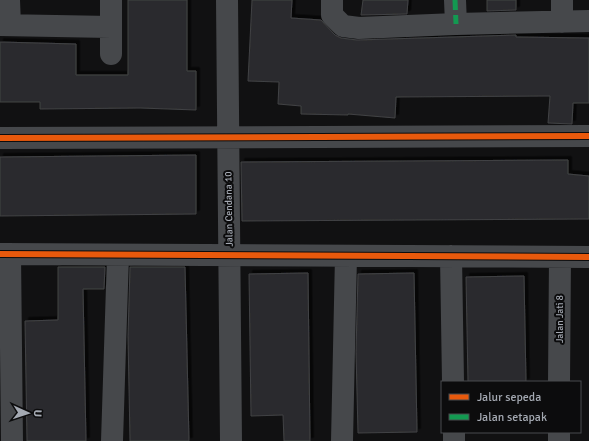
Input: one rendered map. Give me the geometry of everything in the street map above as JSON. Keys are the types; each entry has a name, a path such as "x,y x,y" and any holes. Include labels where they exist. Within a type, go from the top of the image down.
{"street":[{"path":"9,0 5,25 111,27"},
{"path":"110,54 111,0"},
{"name":"Jalan Cendana 10","path":"228,0 231,441"},
{"path":"332,0 332,15 343,26 359,28 589,21"},
{"path":"455,0 456,24"},
{"path":"562,0 562,22"},
{"path":"0,138 228,139 589,136"},
{"path":"12,441 5,254 589,257"},
{"path":"112,441 118,255"},
{"path":"342,441 346,256"},
{"path":"451,256 453,381"},
{"name":"Jalan Jati 8","path":"560,257 560,381"}],"building":[{"path":"128,0 187,0 187,71 196,71 196,110 140,108 40,109 40,102 0,102 0,42 76,44 76,75 128,75"},
{"path":"252,0 292,0 291,18 321,20 335,35 341,38 357,40 516,35 516,37 589,38 589,103 573,103 572,124 548,123 550,96 396,97 395,118 348,114 301,114 301,106 278,104 279,82 248,81"},
{"path":"363,0 408,0 407,14 361,15"},
{"path":"487,0 516,0 516,10 487,11"},
{"path":"196,155 196,214 0,216 0,157"},
{"path":"568,160 568,174 589,176 589,219 242,221 241,162"},
{"path":"58,267 105,267 104,289 83,289 86,441 27,441 25,321 58,320"},
{"path":"130,267 185,267 189,441 130,441 128,336"},
{"path":"308,273 310,441 284,441 283,415 251,416 249,274"},
{"path":"414,273 417,432 358,433 356,352 358,274"},
{"path":"524,276 526,381 468,381 466,277"}],"marked path":[{"path":"455,0 456,24"}],"cycle path":[{"path":"0,138 589,136"},
{"path":"0,254 589,257"}]}
